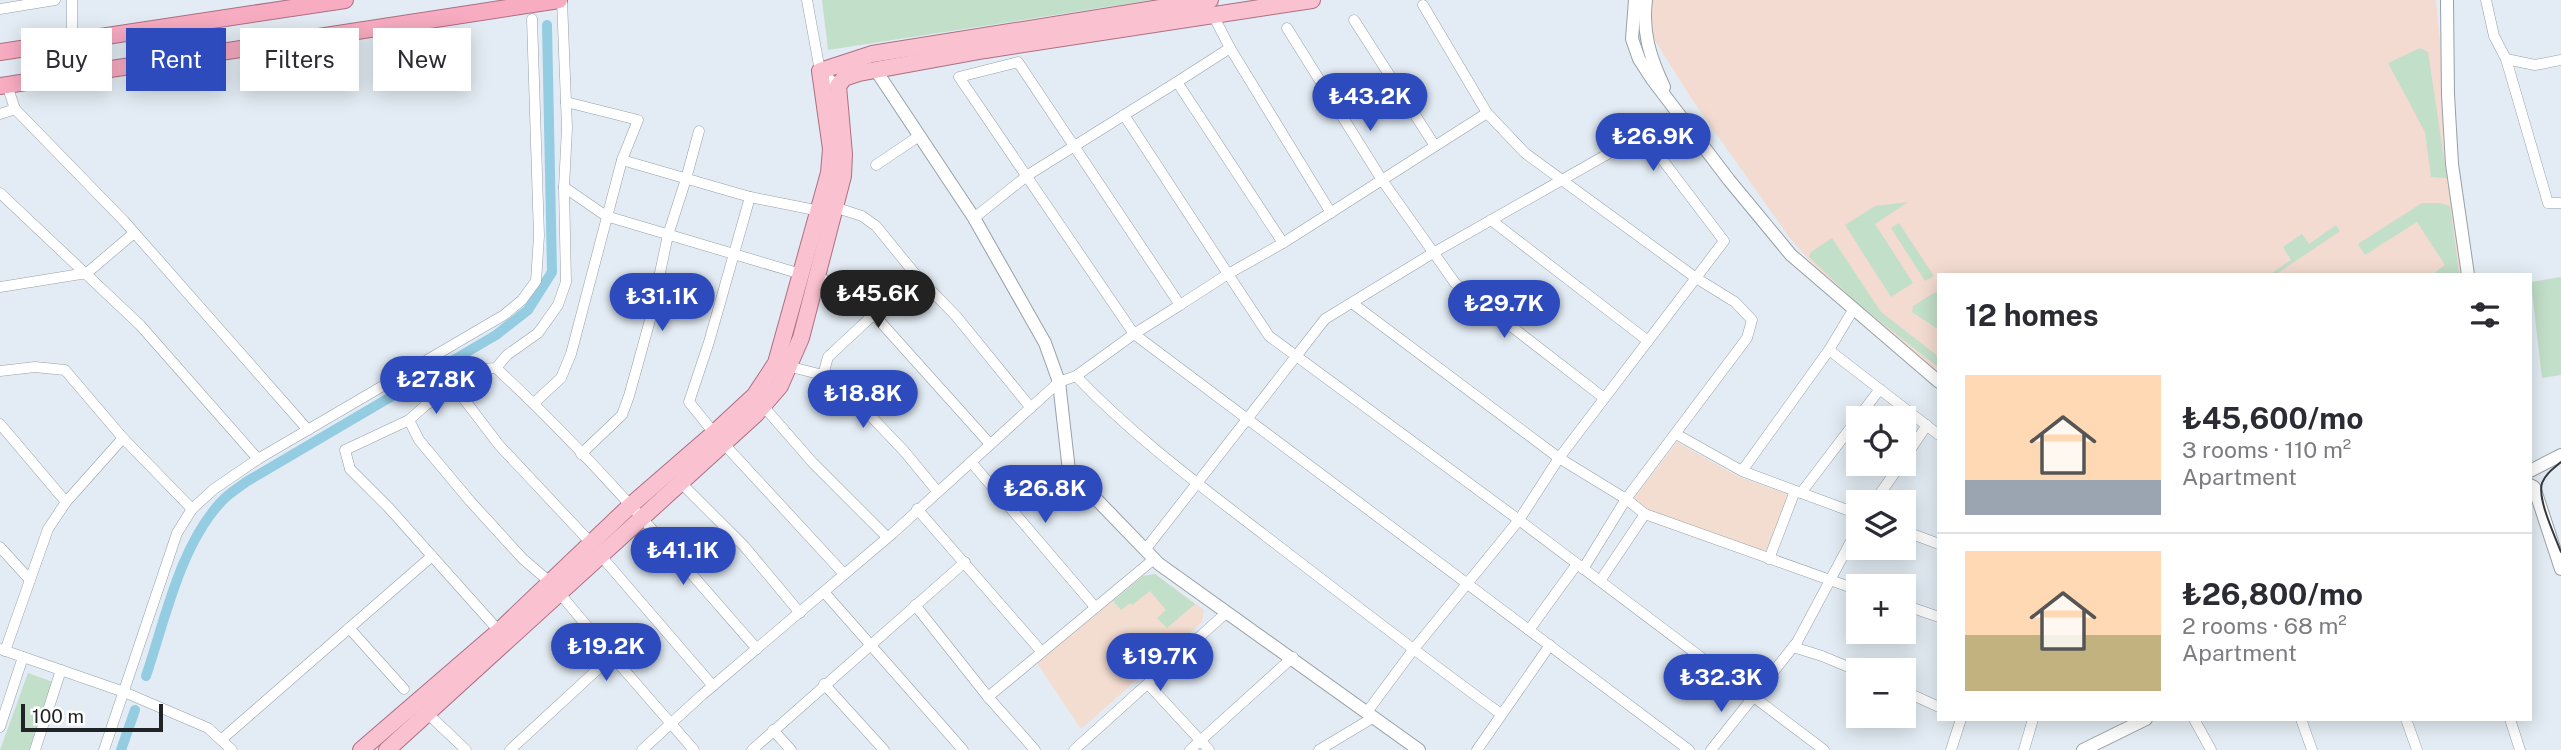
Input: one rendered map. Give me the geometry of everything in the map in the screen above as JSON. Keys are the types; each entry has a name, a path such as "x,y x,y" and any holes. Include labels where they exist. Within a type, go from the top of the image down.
{"highway":[{"path":"112,35 345,0"},
{"path":"4,86 560,0"},
{"path":"0,52 21,49"}],"main road":[{"path":"596,550 642,518 681,483 755,395 776,363 829,173 831,149 820,71 872,54 1212,8 1312,0"},
{"path":"387,750 428,714 596,550 631,505 764,407 780,386 791,367 818,278 844,176 838,86 844,78 875,69 1212,8"},
{"path":"362,750 499,631 555,589"}],"street":[{"path":"0,9 55,0"},
{"path":"72,0 72,28"},
{"path":"496,368 507,355 538,333 558,305 566,282 566,102 560,0"},
{"path":"807,0 820,71 838,86"},
{"path":"1635,0 1632,38 1639,59 1729,180 1791,255 1937,380"},
{"path":"1646,0 1643,22 1650,54 1663,86 1683,117"},
{"path":"2447,0 2452,164 2468,273"},
{"path":"2486,0 2494,36 2506,59 2548,203 2561,203"},
{"path":"1423,5 1486,113 1525,153 1696,278 1735,302 1752,320 1747,338 1530,630"},
{"path":"1212,8 1230,48 1331,213"},
{"path":"104,750 177,533 192,509 214,489 258,459 504,315 522,300 536,281 539,236 532,19"},
{"path":"1354,20 1435,146"},
{"path":"1287,28 1382,180 1455,283 1604,398"},
{"path":"974,218 1028,175 1230,48"},
{"path":"2506,59 2535,65 2561,60"},
{"path":"1180,305 1018,62 959,77 1134,334 1689,750"},
{"path":"875,69 974,218 1045,343 1059,382 1069,471 1149,554 1226,613 1293,657 1419,750"},
{"path":"1177,82 1283,243"},
{"path":"4,86 15,109 134,233 308,430"},
{"path":"534,403 561,378 571,355 606,216 622,160 638,120 566,102"},
{"path":"0,114 15,109"},
{"path":"642,750 887,537 1059,382 1076,376 1134,334 1331,213 1486,113"},
{"path":"1124,115 1269,336 1824,750"},
{"path":"581,454 622,415 650,320 668,235 698,131"},
{"path":"988,696 1095,607 1149,554 1196,482 1325,319 1433,253 1643,134 1724,241 1559,458 1519,520 1413,650 1370,715 1319,750"},
{"path":"876,164 919,136"},
{"path":"622,160 750,197 820,211"},
{"path":"564,187 606,216 801,274"},
{"path":"0,193 140,325 258,459"},
{"path":"750,197 689,402 844,574"},
{"path":"836,208 862,216 876,226 916,275 956,316 1031,408"},
{"path":"1490,220 1648,341"},
{"path":"0,287 87,273 134,233"},
{"path":"823,375 828,357 916,275"},
{"path":"818,278 850,288 990,444"},
{"path":"1352,303 1559,458 1626,499 1645,514 1846,586"},
{"path":"1742,471 1829,350 1853,310"},
{"path":"1829,350 1937,433"},
{"path":"0,371 35,367 65,370 123,438 192,509"},
{"path":"791,367 823,375 842,386 904,451 937,491"},
{"path":"499,631 350,469 345,450 410,421 427,404 457,390 468,376 488,368 496,368 534,403 631,505 757,649"},
{"path":"1076,376 1112,414 1196,482 1413,650 1501,714"},
{"path":"1769,559 1798,492 1880,389"},
{"path":"457,390 499,445 596,550 713,686"},
{"path":"764,407 813,463 887,537"},
{"path":"410,421 419,440 470,501 523,559 555,589 694,750"},
{"path":"0,424 66,502"},
{"path":"1916,441 1927,425"},
{"path":"1676,434 1742,471 1846,510"},
{"path":"123,438 66,502 48,530 3,650 124,692 208,729 232,750"},
{"path":"2532,471 2561,455"},
{"path":"971,462 1095,607"},
{"path":"681,483 744,546 800,613"},
{"path":"2532,486 2561,569"},
{"path":"917,509 1041,651"},
{"path":"1600,581 1645,514"},
{"path":"1916,535 1937,543"},
{"path":"0,547 30,580"},
{"path":"1716,748 1793,647 1846,552"},
{"path":"222,739 432,556"},
{"path":"752,750 965,562"},
{"path":"824,592 962,750"},
{"path":"915,605 1035,750"},
{"path":"1916,610 1937,616"},
{"path":"1074,750 1226,613"},
{"path":"349,628 404,689"},
{"path":"1476,750 1550,645"},
{"path":"1793,647 1846,666"},
{"path":"510,750 612,656"},
{"path":"0,727 23,657"},
{"path":"1190,750 1293,657"},
{"path":"35,750 61,670"},
{"path":"824,684 884,750"},
{"path":"1148,684 1209,750"},
{"path":"1916,696 1937,706"},
{"path":"428,714 466,750"},
{"path":"1951,750 1960,721"},
{"path":"2024,750 2032,721"},
{"path":"2195,721 2211,750"},
{"path":"2302,721 2312,750"},
{"path":"2407,721 2417,750"},
{"path":"2511,721 2520,750"},
{"path":"2083,750 2102,746 2125,724"},
{"path":"773,730 791,750"}],"shaded area":[{"path":"1633,0 2436,0 2462,273 1937,273 1937,374 1854,311 1789,237 1691,98 1639,15"},
{"path":"1677,442 1739,477 1790,495 1765,552 1649,510 1633,499"},
{"path":"1155,574 1204,610 1202,622 1081,729 1037,663 1143,576"}],"green space":[{"path":"822,0 1152,0 828,50"},
{"path":"2420,48 2428,52 2447,178 2431,177 2425,132 2388,63"},
{"path":"1908,202 1875,224 1913,283 1891,297 1845,225 1875,206"},
{"path":"2422,203 2440,203 2450,206 2459,273 2434,273 2445,265 2417,222 2365,255 2358,244"},
{"path":"1899,223 1934,276 1925,281 1891,228"},
{"path":"2336,225 2340,231 2278,273 2272,273 2291,260 2283,247 2302,234 2309,244"},
{"path":"1832,238 1881,312 1937,355 1937,366 1856,302 1809,257 1811,252"},
{"path":"2561,277 2561,375 2542,378 2532,282"},
{"path":"1937,291 1937,329 1912,312 1913,306"},
{"path":"1155,574 1195,604 1167,628 1157,618 1166,610 1150,591 1121,610 1113,601 1143,576"},
{"path":"28,673 53,682 29,750 0,750"}],"waterway":[{"path":"146,676 184,562 207,520 224,499 246,482 496,335 528,310 552,272 547,25"},
{"path":"121,750 135,710"}],"tram line":[{"path":"2561,462 2546,476 2541,490 2547,518 2561,552"}]}
